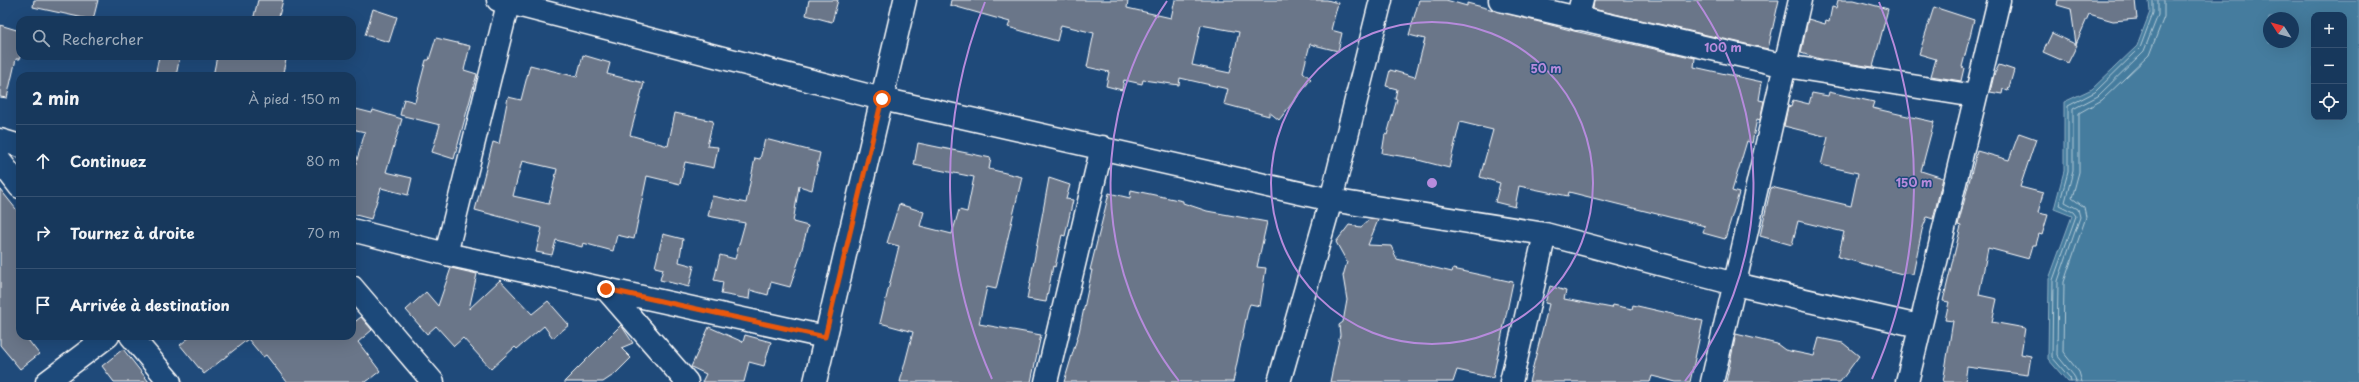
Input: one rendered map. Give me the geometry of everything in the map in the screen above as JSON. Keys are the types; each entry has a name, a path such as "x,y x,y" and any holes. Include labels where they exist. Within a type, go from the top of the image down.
{"street":[{"path":"816,382 825,337 905,0"},
{"path":"1279,382 1331,200 1381,0"},
{"path":"1500,0 1579,9 1786,66 1974,96"},
{"path":"1712,382 1800,0"},
{"path":"1907,382 1974,96 1999,0"},
{"path":"446,254 505,1 882,99 1102,147 1331,200 1545,234 1735,284 1919,326"},
{"path":"0,140 16,145"},
{"path":"1046,382 1102,147"},
{"path":"0,161 16,182"},
{"path":"356,231 446,254 825,337"},
{"path":"1511,382 1545,234"},
{"path":"606,289 687,382"},
{"path":"356,292 433,382"},
{"path":"47,382 103,340"},
{"path":"134,340 170,382"}],"water":[{"path":"2149,0 2359,0 2359,382 2068,382 2048,359 2049,279 2072,216 2054,209 2064,171 2064,102 2092,89 2137,46 2150,12"}],"building":[{"path":"34,0 98,0 94,16 75,16 33,7"},
{"path":"258,0 283,0 279,16 254,16"},
{"path":"809,0 838,0 832,22 806,15"},
{"path":"951,0 1128,0 1127,8 1171,18 1175,0 1327,0 1338,3 1331,30 1342,33 1338,51 1310,44 1303,72 1311,79 1279,120 1269,112 1269,116 1224,104 1228,89 1180,78 1179,85 1143,80 1142,84 1124,80 1122,90 1106,86 1109,72 1087,67 1094,33 1061,25 1057,41 1008,27 1010,22 950,5","holes":["1201,25 1239,32 1230,73 1192,65"]},
{"path":"1419,0 1446,0 1467,6 1467,3 1574,31 1695,58 1694,67 1762,82 1759,100 1764,101 1760,120 1757,119 1752,143 1747,141 1732,191 1739,193 1725,239 1703,233 1705,226 1569,192 1568,196 1519,186 1515,207 1495,202 1500,183 1480,177 1493,130 1460,122 1449,168 1418,159 1382,153 1385,134 1387,135 1397,99 1395,99 1397,89 1386,86 1390,70 1415,77 1425,39 1409,35"},
{"path":"1594,0 1779,0 1768,49 1593,9"},
{"path":"1838,0 1854,0 1888,9 1873,67 1820,59 1801,53 1808,19 1825,24 1826,21 1829,22 1832,7 1836,8"},
{"path":"2058,0 2135,0 2137,19 2113,21 2089,14 2076,44 2071,9 2057,5"},
{"path":"1934,7 1974,20 1962,67 1964,68 1961,81 1931,76 1936,59 1919,54"},
{"path":"373,9 397,17 389,42 365,35"},
{"path":"0,25 16,30 16,59 7,98 0,97"},
{"path":"2052,33 2077,45 2068,63 2043,52"},
{"path":"436,38 470,46 464,70 477,74 454,159 432,152 440,125 400,115 404,99 415,102 426,60 429,60"},
{"path":"583,55 610,63 607,74 644,83 630,135 668,146 675,113 713,121 707,146 718,147 714,168 685,162 680,184 647,176 634,239 617,235 613,251 583,243 582,247 556,240 552,255 536,252 542,228 475,210 493,142 499,144 508,97 521,100 530,65 577,77","holes":["522,161 557,169 549,204 513,196"]},
{"path":"158,60 179,60 177,72 156,72"},
{"path":"216,60 286,60 283,72 214,72"},
{"path":"1999,65 2014,70 2008,91 2003,89 2002,94 1990,92 1994,75"},
{"path":"1829,92 1874,102 1872,108 1934,122 1921,171 1943,178 1933,219 1927,217 1922,230 1913,274 1902,274 1838,257 1844,232 1798,221 1792,245 1760,236 1771,187 1851,206 1858,173 1821,165 1828,137 1784,126 1788,106 1791,107 1793,100 1809,104 1812,93 1828,96"},
{"path":"356,109 372,113 373,110 402,119 386,172 412,178 408,195 381,188 371,219 356,215 356,163 365,132 356,130"},
{"path":"2019,133 2036,139 2020,187 2043,193 2038,213 2048,215 2042,235 2039,234 2036,245 2033,245 2029,259 1988,248 1979,295 1997,299 1992,322 2025,328 2021,354 2031,356 2028,375 1967,367 1965,382 1943,382 1953,321 1945,320 1949,302 1943,301 1961,226 1958,225 1977,151 2009,160"},
{"path":"765,139 820,153 812,190 799,186 793,222 808,226 799,260 790,287 771,282 768,295 750,290 749,299 721,294 723,282 714,280 720,255 735,259 745,223 708,216 712,196 746,203 755,158 760,159"},
{"path":"918,143 991,158 989,169 1022,177 996,289 987,287 979,324 1041,335 1031,382 900,382 913,332 880,323 899,246 887,243 899,204 924,212 920,226 952,234 959,210 967,212 974,177 914,165"},
{"path":"1049,178 1070,185 1066,199 1073,200 1065,236 1062,235 1055,267 1053,266 1046,302 1027,299"},
{"path":"0,189 16,209 16,340 28,340 39,354 20,369 0,345"},
{"path":"1131,190 1183,201 1183,203 1207,211 1267,222 1257,267 1266,268 1260,306 1250,304 1248,309 1233,382 1064,382 1079,332 1092,270 1090,270 1109,193 1130,198"},
{"path":"1370,219 1378,220 1368,245 1391,246 1397,259 1452,272 1453,269 1513,282 1493,378 1457,370 1453,382 1330,382 1340,335 1339,325 1343,322 1347,300 1343,276 1347,262 1336,242 1349,225 1361,227"},
{"path":"663,234 683,239 679,262 694,266 689,287 660,280 663,269 655,267"},
{"path":"451,268 477,274 469,309 500,280 532,314 548,301 569,325 553,338 544,326 517,349 515,347 491,369 463,338 454,346 436,326 427,334 406,310 426,292 438,306"},
{"path":"1550,286 1566,291 1564,299 1612,308 1613,305 1632,309 1633,305 1703,321 1690,382 1676,382 1652,376 1650,382 1529,382 1549,304 1545,303"},
{"path":"361,317 372,330 358,342 380,371 366,382 287,382 266,355 263,357 249,340 356,340 356,321"},
{"path":"621,325 633,343 621,348 631,358 615,374 603,382 564,382"},
{"path":"709,327 743,342 745,335 771,342 764,366 749,362 744,382 702,382 706,374 691,367"},
{"path":"1736,334 1777,344 1785,350 1814,356 1819,338 1843,343 1859,356 1840,382 1726,382"},
{"path":"186,340 247,340 204,374 180,345"},
{"path":"123,349 149,382 114,382 102,366"}],"route":[{"path":"606,289 825,337 882,99"}]}
